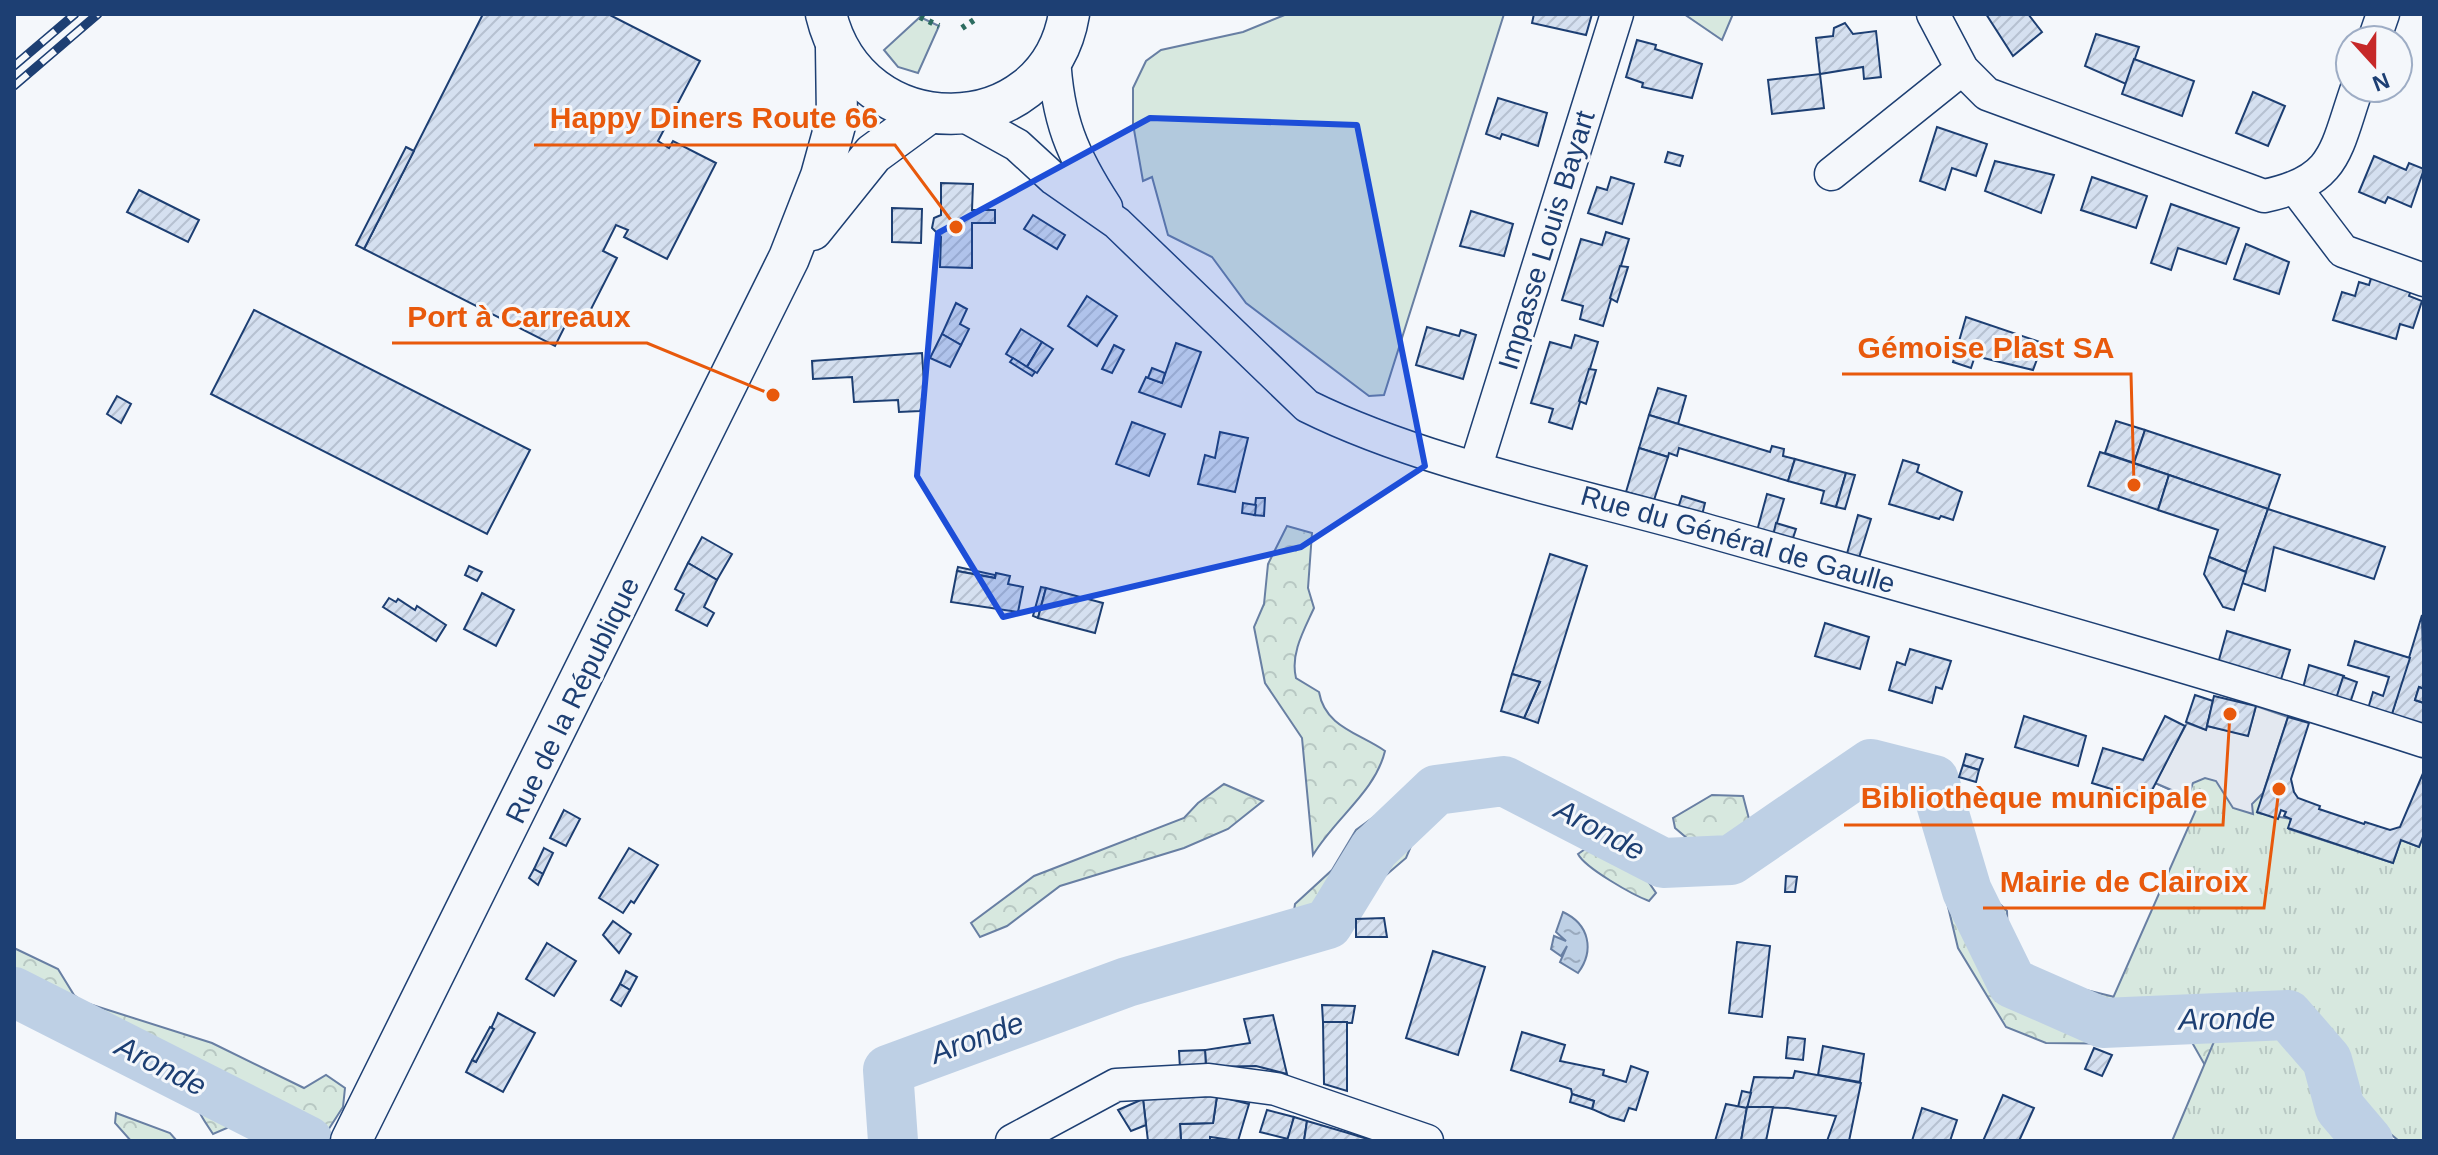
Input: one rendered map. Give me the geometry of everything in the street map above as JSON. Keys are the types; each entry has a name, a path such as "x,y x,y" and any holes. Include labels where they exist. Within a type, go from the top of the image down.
{"main road":[{"path":"831,31 863,82 883,97 945,114 984,110 1011,98 1035,79 1071,28"},
{"name":"Rue de la République","path":"354,1135 789,258 821,176 837,118 831,31"},
{"name":"Rue de la République","path":"789,258 873,154 945,114"}],"street":[{"name":"Impasse Louis Bayart","path":"1476,466 1617,14"},
{"path":"1933,14 1962,69 1987,94 2264,196 2296,189 2328,167 2351,104"},
{"name":"Rue du Général de Gaulle","path":"1071,28 1056,95 1071,148 1117,223"},
{"path":"1831,174 1962,69"},
{"name":"Rue du Général de Gaulle","path":"945,114 1017,145 1054,179 1117,223 1307,406 1390,440 1476,466 1946,598 2424,741"},
{"path":"2296,189 2343,251 2424,280"},
{"path":"1012,1141 1116,1085 1209,1080 1276,1089 1427,1141"}],"highlighted area":[{"path":"1150,118 1357,125 1425,466 1301,547 1003,617 917,476 938,233"}],"green space":[{"path":"1287,14 1504,14 1384,395 1369,396 1246,303 1212,257 1168,235 1152,177 1143,181 1133,124 1133,88 1146,61 1161,50 1243,32"},
{"path":"1684,14 1733,14 1722,40"},
{"path":"920,17 939,26 918,73 898,67 884,50"},
{"path":"1287,526 1312,533 1308,588 1314,608 1296,651 1296,678 1319,692 1328,713 1344,728 1385,751 1364,792 1313,855 1302,738 1265,683 1254,627 1264,604 1268,564"},
{"path":"2256,706 2288,717 2258,813 2291,819 2289,829 2393,863 2401,840 2419,847 2424,834 2424,1141 2399,1141 2376,1122 2345,1135 2342,1141 2172,1141 2232,999 2105,1016 2199,803 2155,783 2207,726 2248,735"},
{"path":"1847,759 1866,767 1865,793 1820,825 1755,860 1688,839 1675,828 1673,818 1712,795 1743,796 1749,819 1756,824"},
{"path":"1224,784 1263,801 1228,829 1184,848 1060,886 1007,926 980,937 971,923 1034,876 1184,818"},
{"path":"1452,804 1417,832 1406,858 1364,894 1348,923 1316,946 1305,946 1304,940 1359,890 1403,830 1432,809"},
{"path":"1567,804 1609,816 1637,839 1625,851 1599,841 1570,822"},
{"path":"1382,811 1387,815 1383,823 1319,909 1304,914 1294,911 1295,904 1332,870 1356,830"},
{"path":"1958,826 1967,830 1979,858 1983,888 2007,911 2008,942 2037,978 2131,1001 2234,974 2224,1099 2189,1037 2141,1044 2046,1043 2006,1027 1958,948 1930,832"},
{"path":"1591,845 1641,871 1656,893 1649,901 1599,873 1578,854"},
{"path":"14,948 58,969 74,995 83,1002 212,1043 304,1088 326,1075 345,1088 343,1107 321,1141 266,1141 283,1115 264,1103 240,1107 227,1128 213,1134 198,1105 211,1075 172,1055 64,1040 14,1017"},
{"path":"116,1113 170,1133 177,1141 131,1141 115,1123"}],"shaded area":[{"path":"2256,706 2288,717 2263,793 2252,804 2253,814 2233,808 2216,781 2205,778 2193,783 2188,797 2155,783 2187,723 2206,730 2207,726 2248,735"}],"water":[{"path":"1563,912 1579,923 1587,938 1586,955 1578,973 1560,962 1567,946 1561,956 1551,949 1554,936 1566,941 1556,932"}],"building":[{"path":"483,14 608,14 700,61 658,141 669,148 673,141 716,163 667,259 624,237 628,230 616,225 603,251 617,258 586,319 572,312 555,346 364,249"},
{"path":"1534,14 1592,14 1586,35 1532,23"},
{"path":"1986,14 2028,14 2042,32 2013,56"},
{"path":"1845,23 1853,34 1876,31 1881,77 1864,79 1863,67 1820,74 1816,38 1833,36 1834,28"},
{"path":"2096,34 2139,47 2126,84 2085,66"},
{"path":"1637,40 1702,64 1692,98 1642,87 1643,83 1626,77"},
{"path":"2134,59 2194,81 2182,116 2122,94"},
{"path":"1820,74 1824,108 1772,114 1768,80"},
{"path":"2253,92 2285,106 2268,146 2236,133"},
{"path":"1498,98 1547,113 1538,146 1502,134 1500,139 1486,134"},
{"path":"1937,127 1987,144 1976,176 1952,168 1945,190 1920,181"},
{"path":"406,147 414,151 364,249 356,245"},
{"path":"1668,152 1683,156 1680,166 1665,162"},
{"path":"2374,156 2406,170 2409,163 2424,169 2411,207 2388,197 2385,203 2359,192"},
{"path":"1995,161 2054,175 2041,213 1985,191"},
{"path":"1611,177 1634,184 1622,224 1588,213 1597,187 1607,190"},
{"path":"2092,177 2147,196 2136,228 2081,210"},
{"path":"941,183 973,184 972,210 995,210 995,223 972,223 972,268 940,267 941,237 932,228 934,218 941,215"},
{"path":"139,190 199,220 188,242 127,212"},
{"path":"2171,204 2239,228 2226,264 2178,248 2171,270 2151,263"},
{"path":"892,208 922,209 921,243 892,242"},
{"path":"1471,211 1513,224 1504,256 1460,246"},
{"path":"1033,215 1065,235 1057,249 1024,229"},
{"path":"1606,232 1629,239 1603,326 1580,319 1583,306 1562,300 1581,239 1602,245"},
{"path":"2246,244 2289,262 2279,294 2234,279"},
{"path":"1620,266 1628,267 1617,302 1610,298"},
{"path":"2371,278 2411,290 2409,296 2422,301 2413,328 2400,324 2396,339 2333,320 2342,292 2355,296 2359,282 2369,285"},
{"path":"1087,296 1117,316 1097,346 1068,326"},
{"path":"956,303 967,309 960,324 969,329 961,345 942,334"},
{"path":"254,310 530,450 487,534 211,394"},
{"path":"1966,317 2043,343 2033,370 1975,356 1971,368 1953,362"},
{"path":"1427,327 1459,336 1461,330 1476,335 1463,379 1416,365"},
{"path":"1021,329 1042,342 1027,367 1006,354"},
{"path":"942,334 961,345 950,367 930,358"},
{"path":"1575,335 1598,342 1572,429 1549,422 1553,409 1531,403 1550,342 1571,348"},
{"path":"1042,342 1053,349 1037,373 1027,367"},
{"path":"1176,343 1201,352 1181,407 1139,392 1146,377 1162,383"},
{"path":"1114,345 1124,350 1112,373 1102,369"},
{"path":"922,353 925,399 920,411 899,412 898,400 854,402 852,377 813,379 812,361"},
{"path":"1013,358 1035,372 1032,376 1010,362"},
{"path":"1152,368 1165,373 1162,383 1148,378"},
{"path":"1589,369 1596,370 1586,404 1579,401"},
{"path":"1658,388 1686,396 1678,424 1649,415"},
{"path":"117,396 131,404 121,423 107,414"},
{"path":"1649,415 1770,452 1772,446 1784,449 1783,456 1795,459 1788,481 1679,448 1677,456 1669,453 1668,457 1639,448"},
{"path":"2116,421 2145,430 2134,463 2105,453"},
{"path":"1132,422 1165,434 1149,476 1116,464"},
{"path":"2145,430 2280,475 2268,509 2134,463"},
{"path":"1220,432 1248,438 1235,492 1198,484 1205,455 1215,458"},
{"path":"1639,448 1668,457 1654,500 1626,492"},
{"path":"2100,452 2169,475 2158,510 2088,486"},
{"path":"1795,459 1846,473 1836,507 1821,503 1824,491 1788,481"},
{"path":"1903,460 1919,465 1917,472 1962,492 1953,520 1941,516 1939,519 1889,504"},
{"path":"1846,473 1855,475 1845,509 1836,507"},
{"path":"2169,475 2268,509 2246,572 2209,557 2218,530 2158,510"},
{"path":"1767,494 1784,499 1773,536 1757,531"},
{"path":"1682,496 1705,503 1702,515 1678,508"},
{"path":"1256,498 1265,498 1264,516 1254,515"},
{"path":"1243,503 1256,505 1255,515 1242,513"},
{"path":"2268,509 2385,547 2374,579 2274,547 2265,591 2242,583"},
{"path":"1858,515 1871,519 1858,561 1846,557"},
{"path":"1776,523 1796,529 1792,541 1773,536"},
{"path":"702,537 732,554 717,580 688,563"},
{"path":"1550,554 1587,566 1538,723 1524,718 1540,682 1512,674"},
{"path":"2209,557 2246,572 2234,610 2223,607 2204,574"},
{"path":"688,563 717,580 704,607 714,613 707,626 676,610 684,594 675,589"},
{"path":"469,566 482,572 477,581 465,575"},
{"path":"958,567 995,575 995,578 957,571"},
{"path":"957,571 995,578 996,573 1010,576 1008,584 1023,587 1018,612 951,602"},
{"path":"1041,587 1046,588 1038,618 1033,616"},
{"path":"1046,588 1103,603 1095,633 1038,618"},
{"path":"482,593 514,610 496,646 464,629"},
{"path":"389,598 396,602 398,599 415,610 417,606 446,625 436,641 383,607"},
{"path":"2422,615 2424,689 2419,687 2415,700 2424,703 2424,729 2390,720"},
{"path":"1825,623 1869,637 1860,669 1815,656"},
{"path":"2227,631 2290,650 2279,686 2217,667"},
{"path":"2355,641 2410,658 2390,720 2367,712 2373,692 2383,696 2389,677 2348,665"},
{"path":"1910,649 1951,661 1942,689 1936,687 1932,703 1889,690 1897,662 1905,665"},
{"path":"2309,665 2344,676 2335,702 2303,688"},
{"path":"1512,674 1540,682 1524,718 1501,711"},
{"path":"2343,677 2357,682 2349,706 2335,702"},
{"path":"2419,687 2424,689 2424,703 2415,700"},
{"path":"2195,695 2213,701 2206,730 2186,722"},
{"path":"2214,696 2256,706 2248,736 2207,726"},
{"path":"2024,716 2086,736 2078,766 2015,747"},
{"path":"2165,716 2185,726 2147,800 2092,783 2103,748 2143,760"},
{"path":"2288,717 2309,723 2291,779 2294,792 2298,798 2320,806 2319,809 2390,830 2400,827 2424,771 2424,834 2419,847 2401,840 2393,863 2288,828 2291,819 2284,816 2286,812 2281,810 2278,819 2257,812"},
{"path":"1966,754 1983,759 1979,770 1963,765"},
{"path":"1963,765 1979,770 1976,782 1959,777"},
{"path":"564,810 580,819 566,846 550,838"},
{"path":"544,848 553,853 543,874 534,869"},
{"path":"629,848 658,865 634,903 631,901 623,913 599,898"},
{"path":"534,869 543,874 538,885 529,878"},
{"path":"1786,876 1797,877 1795,892 1785,892"},
{"path":"1384,918 1387,937 1356,937 1356,919"},
{"path":"613,921 631,934 619,953 603,935"},
{"path":"1737,942 1770,946 1762,1017 1729,1013"},
{"path":"547,943 576,961 554,996 526,979"},
{"path":"1433,951 1485,967 1458,1055 1406,1038"},
{"path":"626,971 637,977 630,990 620,984"},
{"path":"620,984 630,990 621,1006 611,1000"},
{"path":"1322,1005 1355,1006 1352,1023 1323,1022"},
{"path":"498,1013 535,1033 503,1092 466,1072 472,1060 476,1062"},
{"path":"1273,1015 1287,1074 1256,1066 1206,1067 1205,1050 1250,1043 1244,1019"},
{"path":"1323,1022 1347,1022 1347,1091 1324,1084"},
{"path":"490,1027 494,1029 476,1062 472,1060"},
{"path":"1522,1032 1565,1045 1560,1061 1604,1070 1603,1075 1626,1082 1631,1066 1648,1072 1636,1110 1629,1108 1624,1121 1610,1117 1592,1109 1594,1101 1572,1094 1571,1089 1511,1070"},
{"path":"1788,1037 1805,1039 1803,1060 1786,1058"},
{"path":"1823,1046 1864,1054 1860,1082 1818,1075"},
{"path":"2094,1048 2112,1055 2102,1076 2085,1069"},
{"path":"1205,1050 1206,1067 1180,1068 1179,1051"},
{"path":"1795,1071 1861,1083 1849,1141 1827,1141 1836,1116 1788,1108 1747,1107 1754,1077 1793,1078"},
{"path":"1742,1091 1751,1093 1747,1108 1738,1107"},
{"path":"1572,1094 1594,1101 1592,1109 1570,1102"},
{"path":"2003,1095 2034,1108 2019,1141 1983,1141"},
{"path":"1217,1096 1249,1104 1238,1141 1210,1137 1210,1141 1181,1141 1180,1124 1213,1123"},
{"path":"1217,1096 1213,1123 1180,1124 1181,1141 1148,1141 1143,1099"},
{"path":"1143,1099 1146,1125 1131,1131 1118,1110"},
{"path":"1726,1104 1747,1108 1741,1141 1715,1141"},
{"path":"1747,1107 1773,1107 1766,1141 1741,1141"},
{"path":"1922,1108 1957,1120 1950,1141 1912,1141"},
{"path":"1267,1110 1294,1117 1288,1139 1260,1132"},
{"path":"1294,1117 1307,1121 1304,1141 1287,1141"},
{"path":"1307,1121 1348,1133 1374,1141 1304,1141"}],"waterway":[{"name":"Aronde","path":"893,1141 888,1070 1127,982 1328,924 1374,849 1436,790 1504,781 1663,863 1731,860 1871,764 1934,780 1967,891 2012,983 2103,1023 2288,1015 2327,1060 2340,1108 2368,1141"},
{"name":"Aronde","path":"14,992 308,1141"}],"railway":[{"path":"14,66 75,14"},
{"path":"14,86 98,14"}],"hedge":[{"path":"920,17 939,26"},
{"path":"962,28 977,18"}],"place":[{"name":"Happy Diners Route 66","path":"956,227"},
{"name":"Port à Carreaux","path":"773,395"},
{"name":"Gémoise Plast SA","path":"2134,485"},
{"name":"Bibliothèque municipale","path":"2230,714"},
{"name":"Mairie de Clairoix","path":"2279,789"}]}
